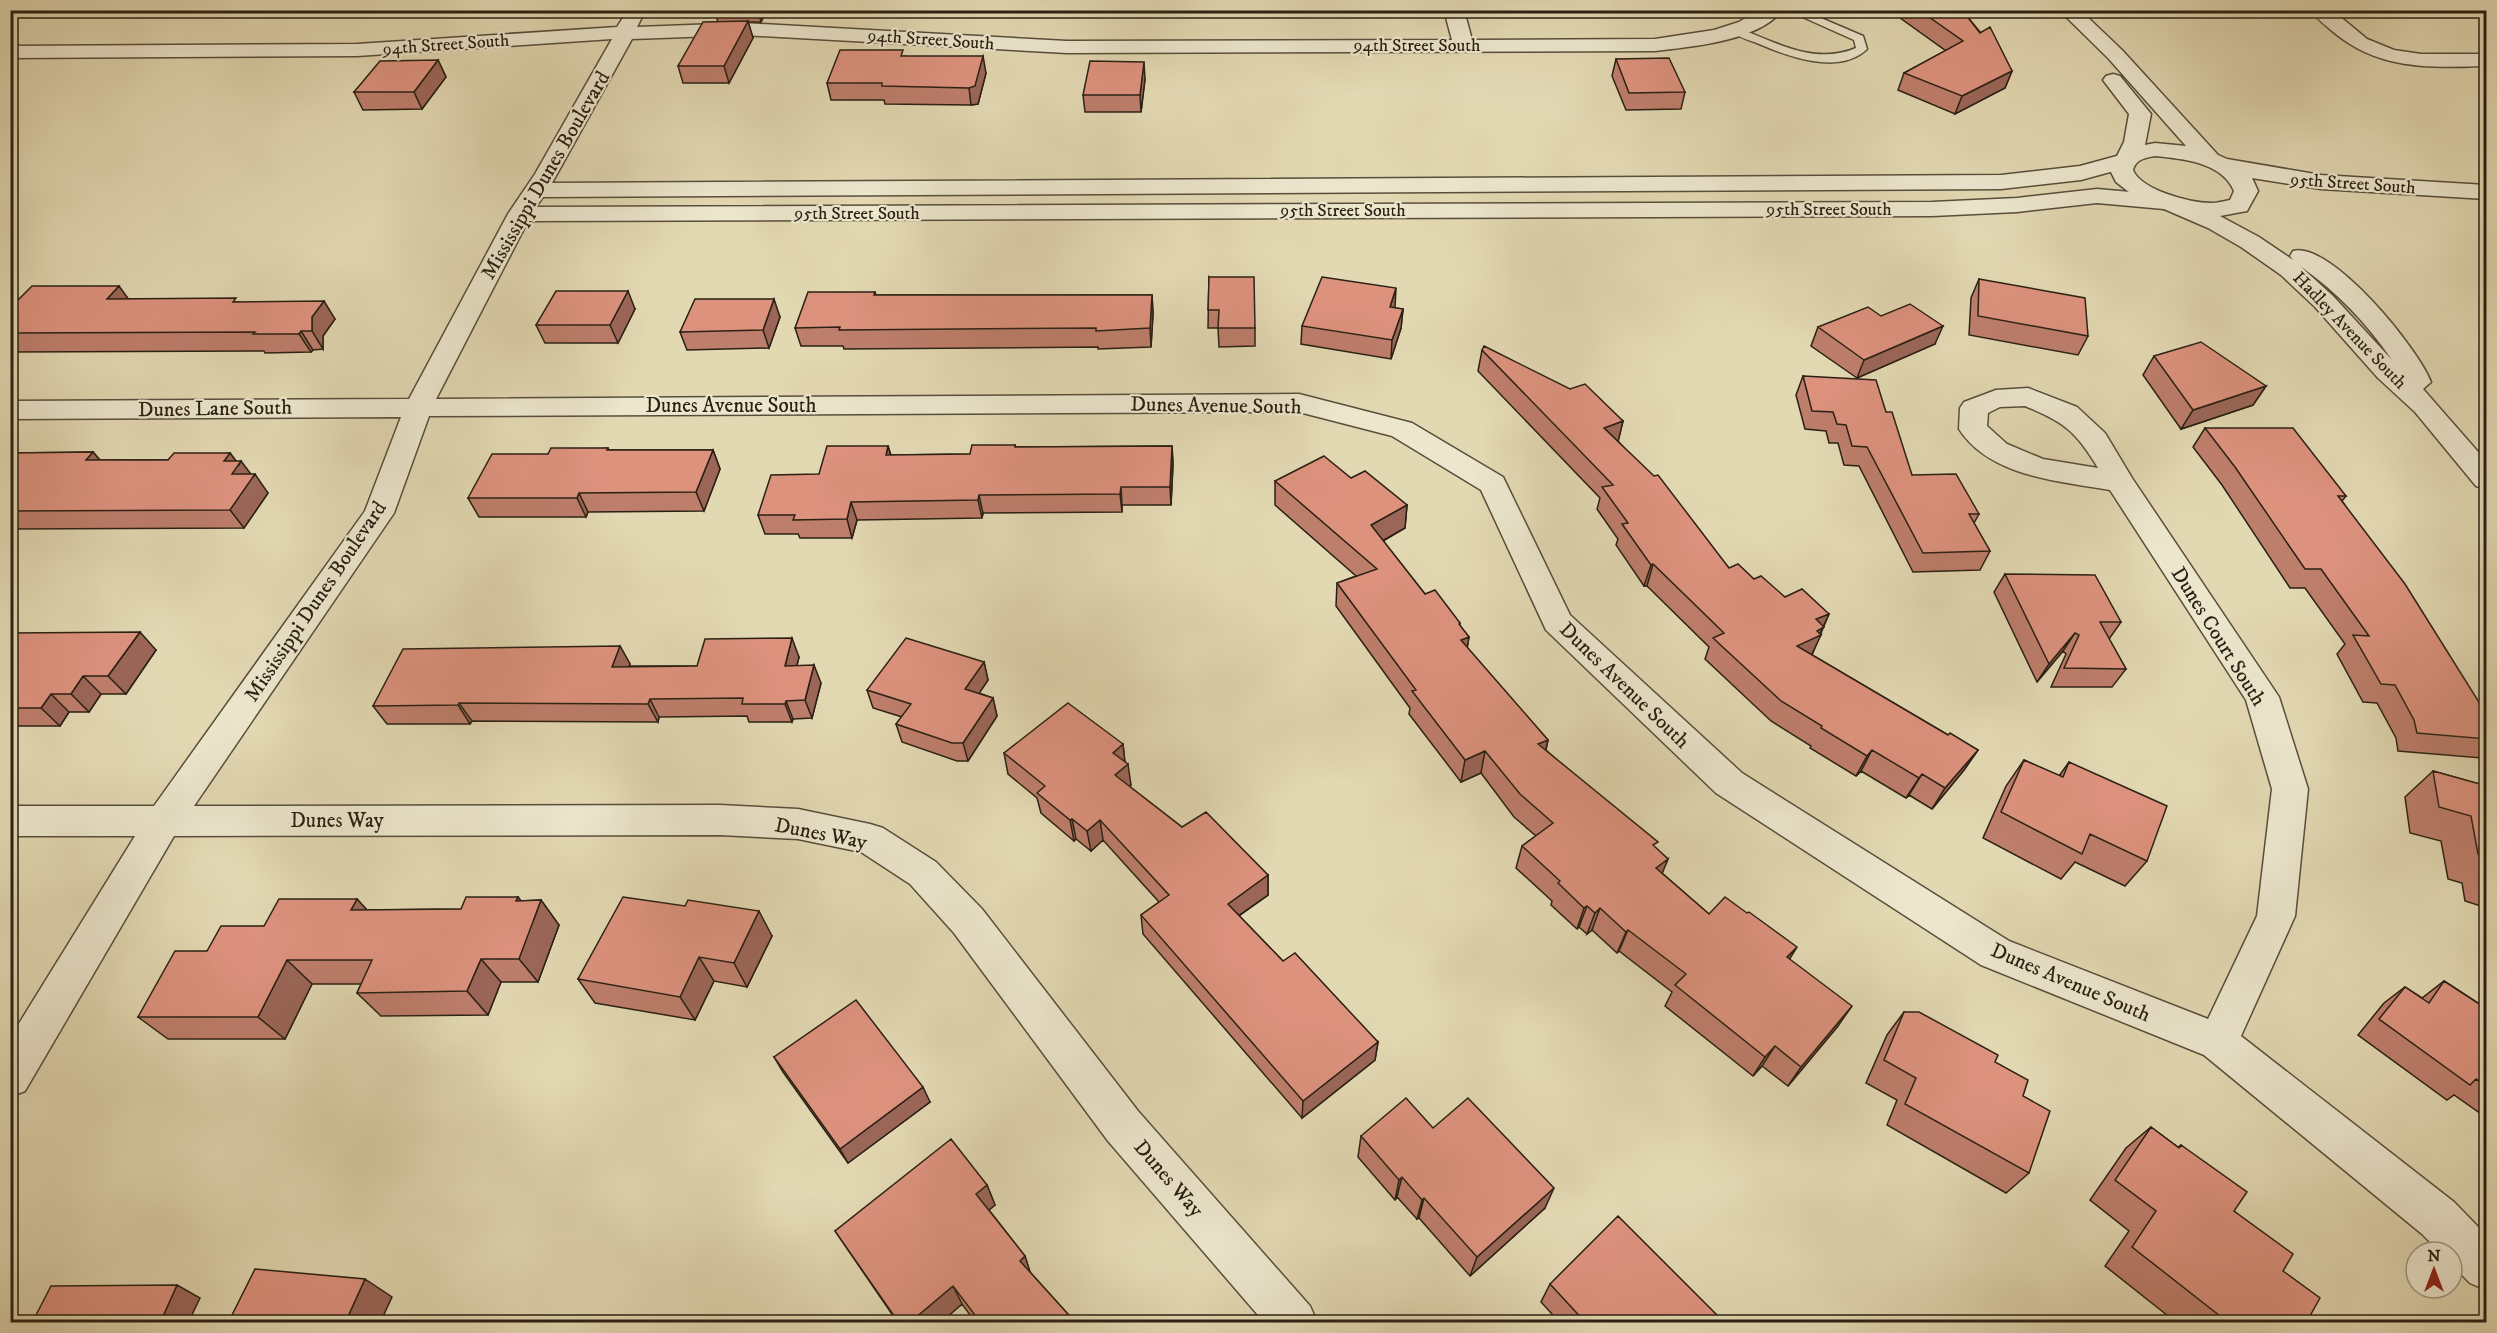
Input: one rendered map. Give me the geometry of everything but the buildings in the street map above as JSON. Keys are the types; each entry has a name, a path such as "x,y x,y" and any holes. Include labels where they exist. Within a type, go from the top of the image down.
{"street":[{"path":"1454,10 1463,45"},
{"name":"94th Street South","path":"10,52 357,50 630,22 1067,47 1655,45 1704,39 1737,31 1761,20 1773,10"},
{"path":"2320,10 2359,43 2377,52 2394,57 2423,60 2487,60"},
{"path":"2072,15 2084,44 2140,114 2135,142 2127,158"},
{"path":"2072,15 2115,54 2215,162 2231,170 2245,184 2247,190 2258,202"},
{"name":"Mississippi Dunes Boulevard","path":"10,1077 164,820 379,513 419,406 528,202 630,22"},
{"name":"95th Street South","path":"528,202 1990,182 2076,174 2127,158 2138,152 2164,150 2278,178 2338,185 2487,193"},
{"name":"Hadley Avenue South","path":"2127,158 2121,167 2123,174 2138,189 2267,252 2297,273 2389,373 2423,404 2487,479"},
{"name":"95th Street South","path":"528,202 1932,209 2017,205 2097,196 2210,210 2258,202 2438,199 2487,193"},
{"name":"Hadley Avenue South","path":"2258,202 2352,292 2392,340 2416,377 2423,404"},
{"name":"Dunes Avenue South","path":"419,406 1299,403 1402,429 1493,484 1557,622 1729,783 1995,953 2218,1042 2438,1218 2487,1267"},
{"name":"Dunes Lane South","path":"10,410 419,406"},
{"name":"Dunes Court South","path":"2120,482 2262,697 2290,789 2276,916 2218,1042"},
{"path":"10,821 164,820"},
{"name":"Dunes Way","path":"164,820 720,820 798,824 870,839 923,873 968,921 1123,1126 1294,1323"}],"lane":[{"path":"1737,31 1782,49 1825,59 1849,57 1862,49 1858,38 1792,10"}]}
